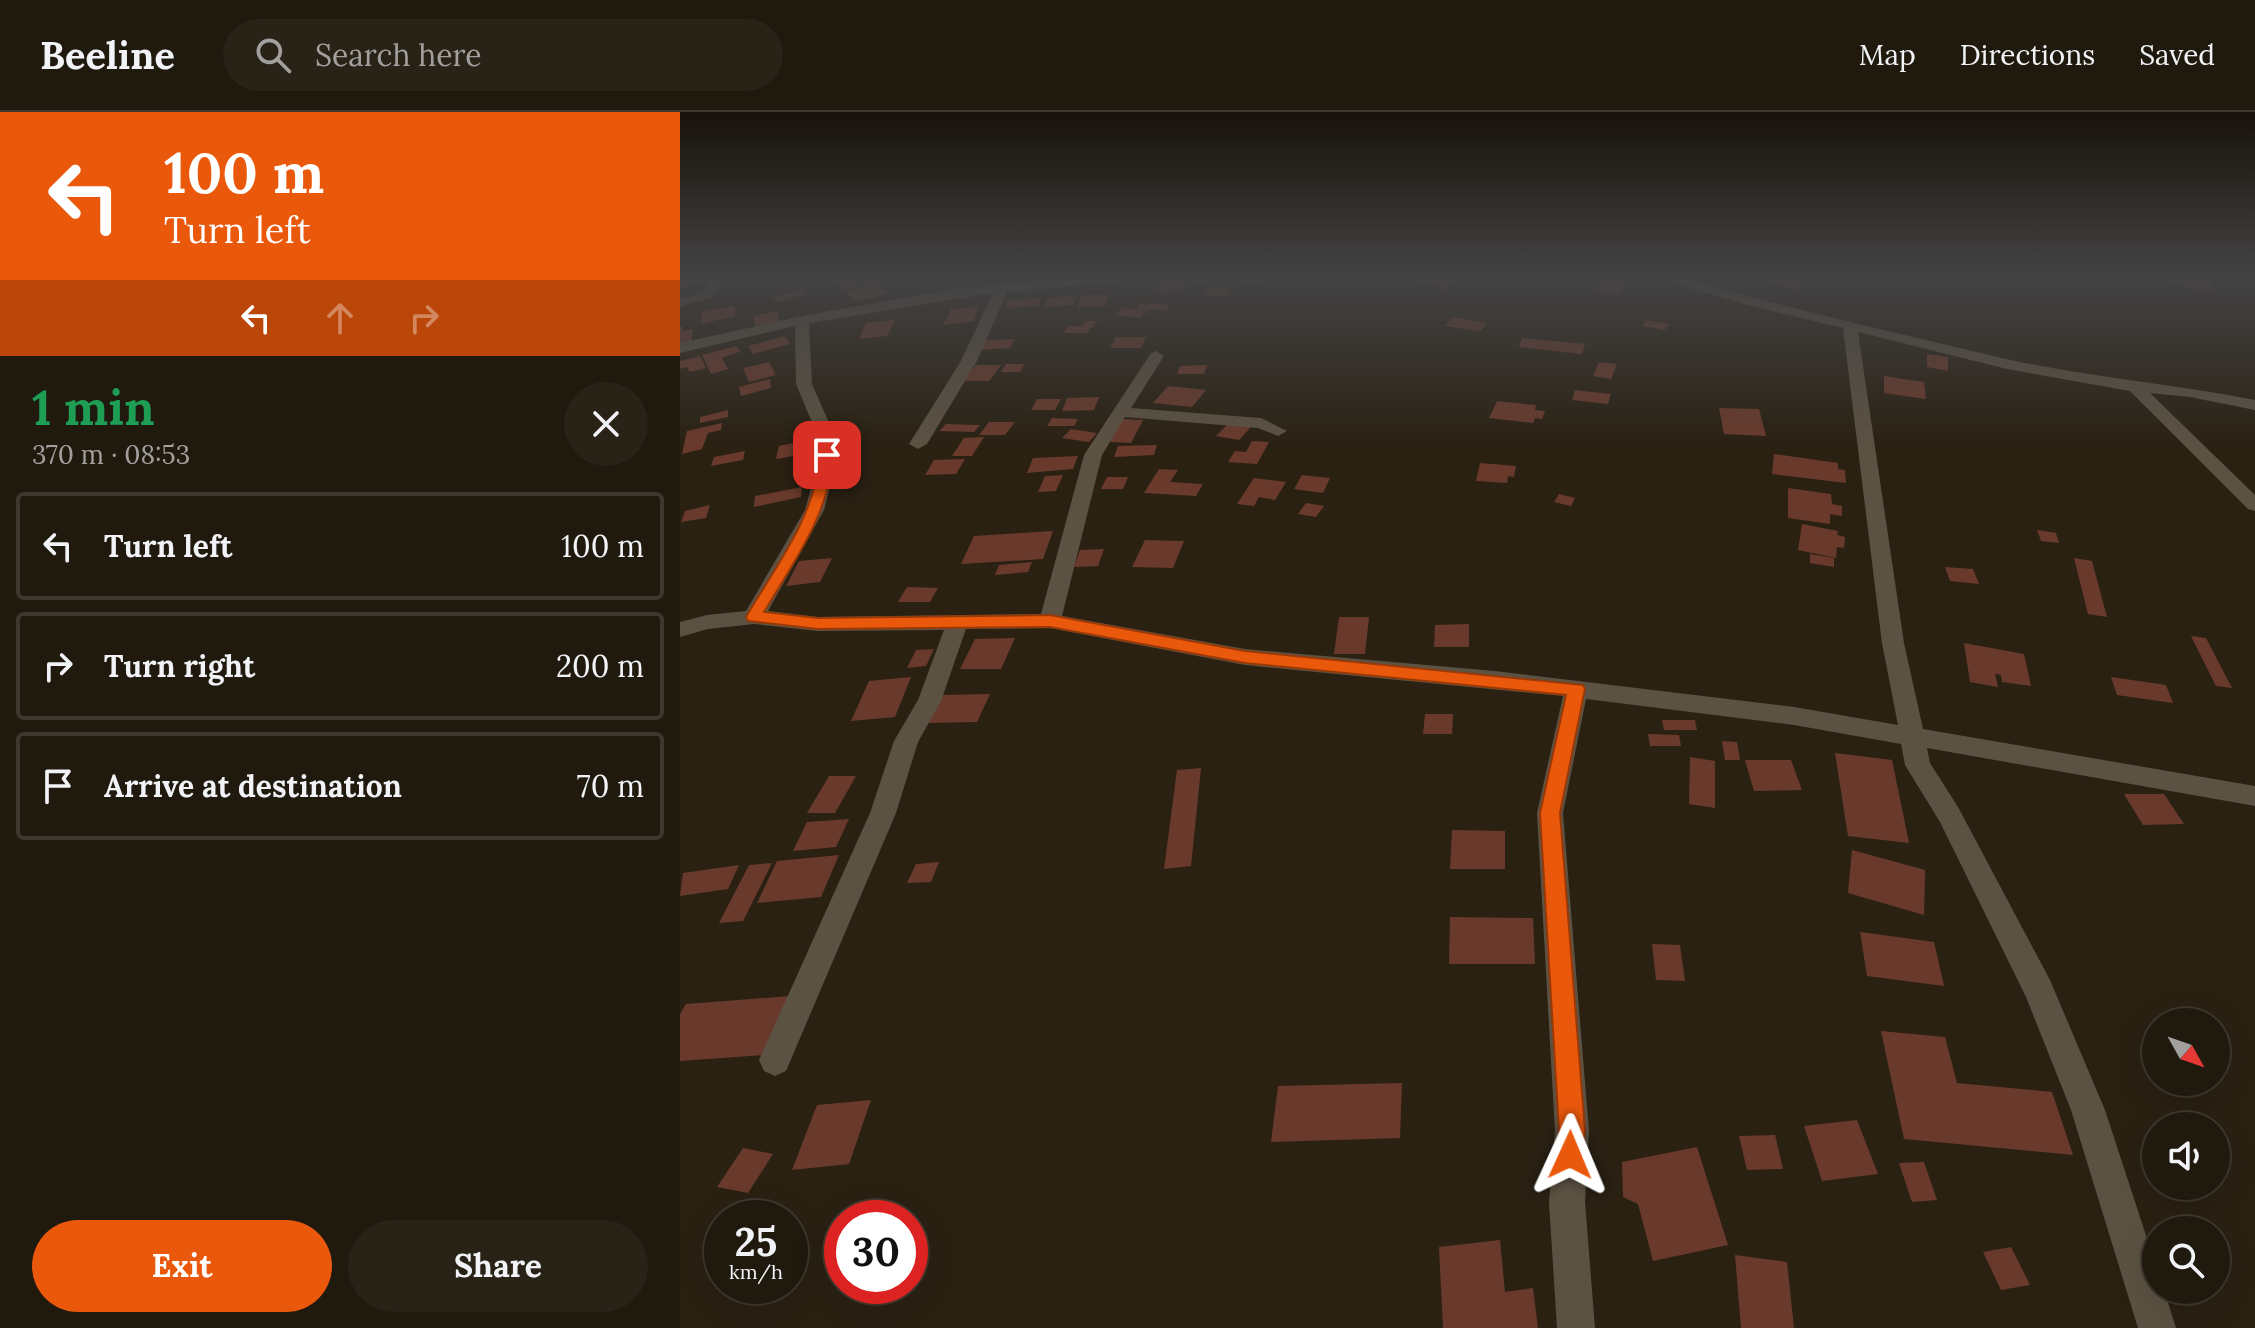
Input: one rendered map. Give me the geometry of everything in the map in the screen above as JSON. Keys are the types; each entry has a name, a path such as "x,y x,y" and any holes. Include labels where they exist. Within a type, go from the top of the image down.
{"street":[{"path":"680,348 746,333"},
{"path":"754,617 810,520 825,476 827,438 821,418 805,390 803,333"},
{"path":"918,444 969,361 982,333"},
{"path":"1851,333 1893,643 1918,765 1949,815 2039,990 2088,1110 2157,1328"},
{"path":"1874,333 2007,364 2255,405"},
{"path":"1050,621 1093,455 1156,356"},
{"path":"2135,387 2255,505"},
{"path":"1122,412 1261,423 1278,431"},
{"path":"680,630 707,622 754,617 818,624 1050,621 1245,657 1576,689 1794,716 2255,796"},
{"path":"775,1060 883,813 906,741 929,701 958,620"},
{"path":"1576,689 1550,813 1572,1131 1567,1202 1576,1328"}],"building":[{"path":"680,333 692,333 691,342 680,344"},
{"path":"862,333 889,333 887,336 859,339"},
{"path":"785,336 790,344 753,354 748,346"},
{"path":"1116,337 1146,337 1141,348 1110,348"},
{"path":"1522,338 1585,344 1582,354 1519,347"},
{"path":"1015,339 1010,348 979,350 985,340"},
{"path":"736,346 741,351 722,358 728,369 711,374 702,355"},
{"path":"1927,354 1948,357 1948,371 1927,367"},
{"path":"700,356 706,368 690,372 687,367 680,369 680,361"},
{"path":"769,362 776,375 749,382 743,368"},
{"path":"1599,362 1617,364 1611,379 1593,376"},
{"path":"1006,364 1025,364 1020,372 1001,372"},
{"path":"976,365 1001,365 989,381 962,381"},
{"path":"1207,365 1204,374 1177,374 1180,366"},
{"path":"1884,376 1924,382 1926,399 1884,393"},
{"path":"770,379 771,388 741,396 739,387"},
{"path":"1168,386 1206,390 1192,407 1153,403"},
{"path":"1575,390 1611,394 1608,404 1572,400"},
{"path":"1099,397 1094,410 1062,411 1067,398"},
{"path":"1037,399 1061,399 1055,410 1031,410"},
{"path":"1497,401 1536,405 1535,410 1545,411 1542,419 1535,418 1533,423 1489,418"},
{"path":"1719,408 1759,409 1766,436 1724,434"},
{"path":"728,410 728,417 700,423 700,417"},
{"path":"1052,418 1078,419 1074,426 1047,426"},
{"path":"1122,419 1143,420 1131,443 1110,442"},
{"path":"989,422 1015,422 1005,435 979,435"},
{"path":"722,423 721,430 708,433 702,449 682,454 687,431"},
{"path":"1229,423 1251,427 1239,440 1216,436"},
{"path":"946,424 980,425 974,432 939,431"},
{"path":"1071,429 1097,433 1089,442 1062,438"},
{"path":"984,437 972,456 952,456 964,438"},
{"path":"818,438 817,452 776,459 779,446"},
{"path":"1252,441 1269,442 1257,464 1228,462 1235,451 1246,452"},
{"path":"1157,445 1154,455 1114,457 1118,446"},
{"path":"745,451 743,460 711,466 714,457"},
{"path":"1774,454 1838,463 1838,469 1845,470 1846,483 1772,474"},
{"path":"1078,456 1073,469 1027,473 1033,458"},
{"path":"965,459 956,474 925,475 934,460"},
{"path":"1480,463 1516,466 1514,477 1508,476 1507,483 1476,481"},
{"path":"1159,469 1178,470 1170,482 1203,484 1196,496 1144,493"},
{"path":"1063,475 1056,491 1038,492 1045,476"},
{"path":"1302,475 1330,478 1323,493 1294,489"},
{"path":"1107,477 1128,477 1123,489 1101,489"},
{"path":"1254,478 1286,482 1275,500 1259,497 1254,506 1237,504"},
{"path":"802,487 801,497 754,507 755,496"},
{"path":"1788,488 1831,494 1832,504 1842,506 1842,516 1830,514 1830,524 1788,518"},
{"path":"1559,494 1575,498 1571,506 1554,502"},
{"path":"1306,503 1324,506 1316,517 1298,514"},
{"path":"710,505 706,518 681,522 685,511"},
{"path":"1802,524 1838,531 1837,535 1845,537 1844,548 1837,547 1836,558 1798,550"},
{"path":"2037,530 2056,533 2059,543 2041,541"},
{"path":"1053,531 1043,559 961,564 974,536"},
{"path":"1145,540 1184,541 1173,568 1132,567"},
{"path":"1104,549 1098,566 1074,567 1080,550"},
{"path":"1810,554 1834,558 1834,567 1810,563"},
{"path":"832,558 820,582 786,586 799,561"},
{"path":"2074,558 2092,561 2107,617 2088,614"},
{"path":"1032,562 1028,572 995,575 999,565"},
{"path":"1945,567 1973,569 1979,584 1950,581"},
{"path":"907,587 938,588 930,602 898,602"},
{"path":"1339,617 1369,617 1365,654 1334,654"},
{"path":"1469,624 1469,647 1434,647 1435,625"},
{"path":"2191,636 2206,638 2232,688 2216,686"},
{"path":"1015,638 1001,669 960,669 975,639"},
{"path":"1964,643 2024,654 2031,686 2002,682 2001,675 1995,674 1998,687 1970,682"},
{"path":"934,649 926,666 907,668 916,650"},
{"path":"911,677 895,717 851,721 869,681"},
{"path":"2111,677 2166,685 2173,703 2117,695"},
{"path":"990,694 977,722 927,723 941,695"},
{"path":"1425,714 1453,714 1452,734 1423,734"},
{"path":"1662,720 1695,720 1697,730 1664,730"},
{"path":"1648,734 1679,735 1681,746 1650,746"},
{"path":"1722,741 1737,742 1740,760 1725,760"},
{"path":"1835,753 1892,760 1909,843 1848,836"},
{"path":"1690,757 1715,761 1715,808 1689,804"},
{"path":"1745,760 1791,760 1802,790 1754,791"},
{"path":"1201,768 1191,866 1164,869 1177,770"},
{"path":"829,776 856,776 835,813 807,813"},
{"path":"2124,794 2164,794 2184,824 2143,825"},
{"path":"849,819 836,847 793,851 807,822"},
{"path":"1452,830 1505,831 1505,869 1450,869"},
{"path":"1852,850 1925,870 1924,915 1848,893"},
{"path":"839,855 821,897 757,903 777,861"},
{"path":"939,862 931,882 907,883 916,864"},
{"path":"772,863 743,921 719,923 749,865"},
{"path":"739,865 728,889 680,896 683,873"},
{"path":"1450,917 1533,918 1535,964 1449,964"},
{"path":"1860,932 1934,942 1944,986 1867,976"},
{"path":"1652,944 1680,945 1685,981 1656,980"},
{"path":"791,996 764,1055 680,1061 680,1014 686,1004"},
{"path":"1881,1031 1945,1037 1957,1083 2052,1092 2073,1155 1904,1139"},
{"path":"1402,1083 1400,1138 1271,1142 1278,1086"},
{"path":"871,1100 849,1164 792,1170 817,1105"},
{"path":"1857,1120 1878,1174 1822,1181 1804,1126"},
{"path":"1775,1135 1783,1169 1747,1170 1739,1136"},
{"path":"1697,1147 1728,1245 1653,1261 1638,1204 1623,1197 1622,1162"},
{"path":"743,1148 773,1154 748,1193 717,1187"},
{"path":"1924,1162 1937,1200 1912,1202 1899,1163"},
{"path":"1500,1240 1505,1292 1533,1288 1538,1328 1443,1328 1439,1247"},
{"path":"2011,1247 2030,1285 2001,1290 1983,1252"},
{"path":"1735,1255 1787,1262 1794,1328 1741,1328"}],"route":[{"path":"827,455 825,476 810,520 754,617 818,624 1050,621 1245,657 1576,689 1550,813 1572,1131 1570,1155"}]}
